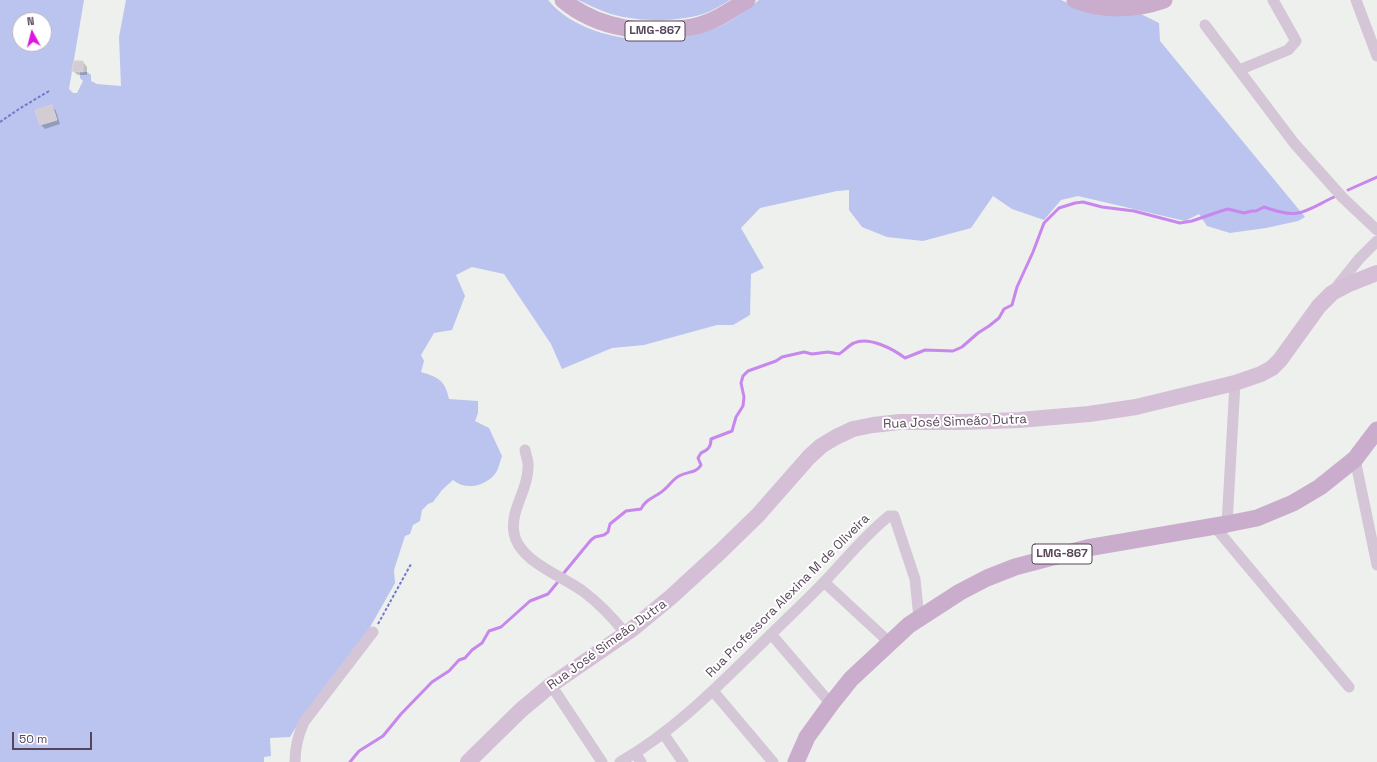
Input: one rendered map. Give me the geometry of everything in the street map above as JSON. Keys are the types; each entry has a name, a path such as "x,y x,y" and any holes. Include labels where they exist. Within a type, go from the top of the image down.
{"main road":[{"name":"LMG-867","path":"563,0 579,12 606,24 630,29 652,31 693,27 731,11 747,0"},
{"path":"1075,0 1082,3 1109,8 1132,7 1156,3 1164,0"},
{"name":"Rua José Simeão Dutra","path":"468,762 521,710 550,685 626,634 671,597 720,552 774,498 809,457 826,443 853,429 873,425 900,422 1019,420 1088,414 1136,407 1235,384 1262,374 1272,368 1280,360 1319,306 1332,293 1349,284 1377,273"},
{"name":"LMG-867","path":"796,762 807,737 830,704 852,679 889,642 909,625 960,592 987,578 1015,567 1087,548 1257,518 1293,503 1320,487 1355,459 1377,430"}],"street":[{"path":"1239,70 1288,50 1296,41 1273,0"},
{"path":"1356,0 1377,56"},
{"path":"1205,26 1294,143 1343,198 1377,230"},
{"path":"1326,299 1359,259 1377,241"},
{"path":"1235,384 1220,525 1349,687"},
{"path":"525,450 529,466 528,477 514,512 513,524 517,544 532,560 568,581 596,602 611,616 626,634"},
{"path":"1355,459 1377,565"},
{"name":"Rua Professora Alexina M de Oliveira","path":"620,762 638,758 663,733 713,691 824,582 874,528 888,516 894,516 915,579 919,618"},
{"path":"824,582 889,642"},
{"path":"295,762 299,732 304,722 373,632"},
{"path":"771,634 830,704"},
{"path":"550,685 602,762"},
{"path":"713,691 773,762"},
{"path":"663,733 683,762"}],"path":[{"path":"0,122 49,92"},
{"path":"373,632 411,564"}],"shaded area":[{"path":"0,0 84,0 69,89 73,93 77,93 83,81 80,78 80,72 87,72 91,75 91,81 97,84 121,86 119,37 126,0 548,0 563,14 582,25 603,33 626,38 649,40 672,39 713,29 731,20 759,0 1061,0 1082,9 1137,12 1159,23 1160,41 1305,217 1298,221 1266,228 1230,233 1207,226 1199,214 1185,221 1078,196 1061,200 1044,220 1012,209 993,196 971,228 923,241 887,237 862,227 849,210 849,190 837,191 760,208 741,228 764,268 751,274 750,315 733,325 717,325 644,345 612,348 562,369 551,344 504,274 472,267 456,275 465,296 452,330 434,333 421,355 424,361 421,372 440,380 445,387 449,399 478,401 478,413 475,421 489,428 502,456 498,467 495,474 491,478 486,482 475,486 464,485 453,480 442,490 433,502 428,504 422,510 420,521 413,525 410,534 405,536 394,570 395,583 369,629 302,717 290,737 270,738 271,756 264,757 264,762 0,762"},
{"path":"578,0 730,0 713,10 693,17 671,20 647,20 615,15"}],"building":[{"path":"74,61 83,61 83,72 72,71"},
{"path":"52,105 57,120 40,125 35,111"}],"waterway":[{"path":"1348,190 1377,177"},
{"path":"563,574 591,540 608,532 610,524 626,511 641,509 646,502 662,492 677,477 699,468 701,465 698,458 701,453 709,448 711,439 732,431 736,417 743,406 744,397 741,383 743,376 748,371 776,361 782,357 804,352 812,354 828,352 839,354 852,344 860,341 881,344 905,358 925,350 953,351 962,347 999,318 1004,309 1012,305 1017,287 1044,223 1059,208 1083,202 1102,207 1134,211 1180,223 1192,221 1228,209 1244,213 1256,211 1264,207 1293,214 1307,210 1334,197"},
{"path":"350,762 359,751 383,736 401,714 432,682 449,671 459,660 465,658 472,650 482,643 489,631 501,627 530,601 548,594 557,583"}]}
